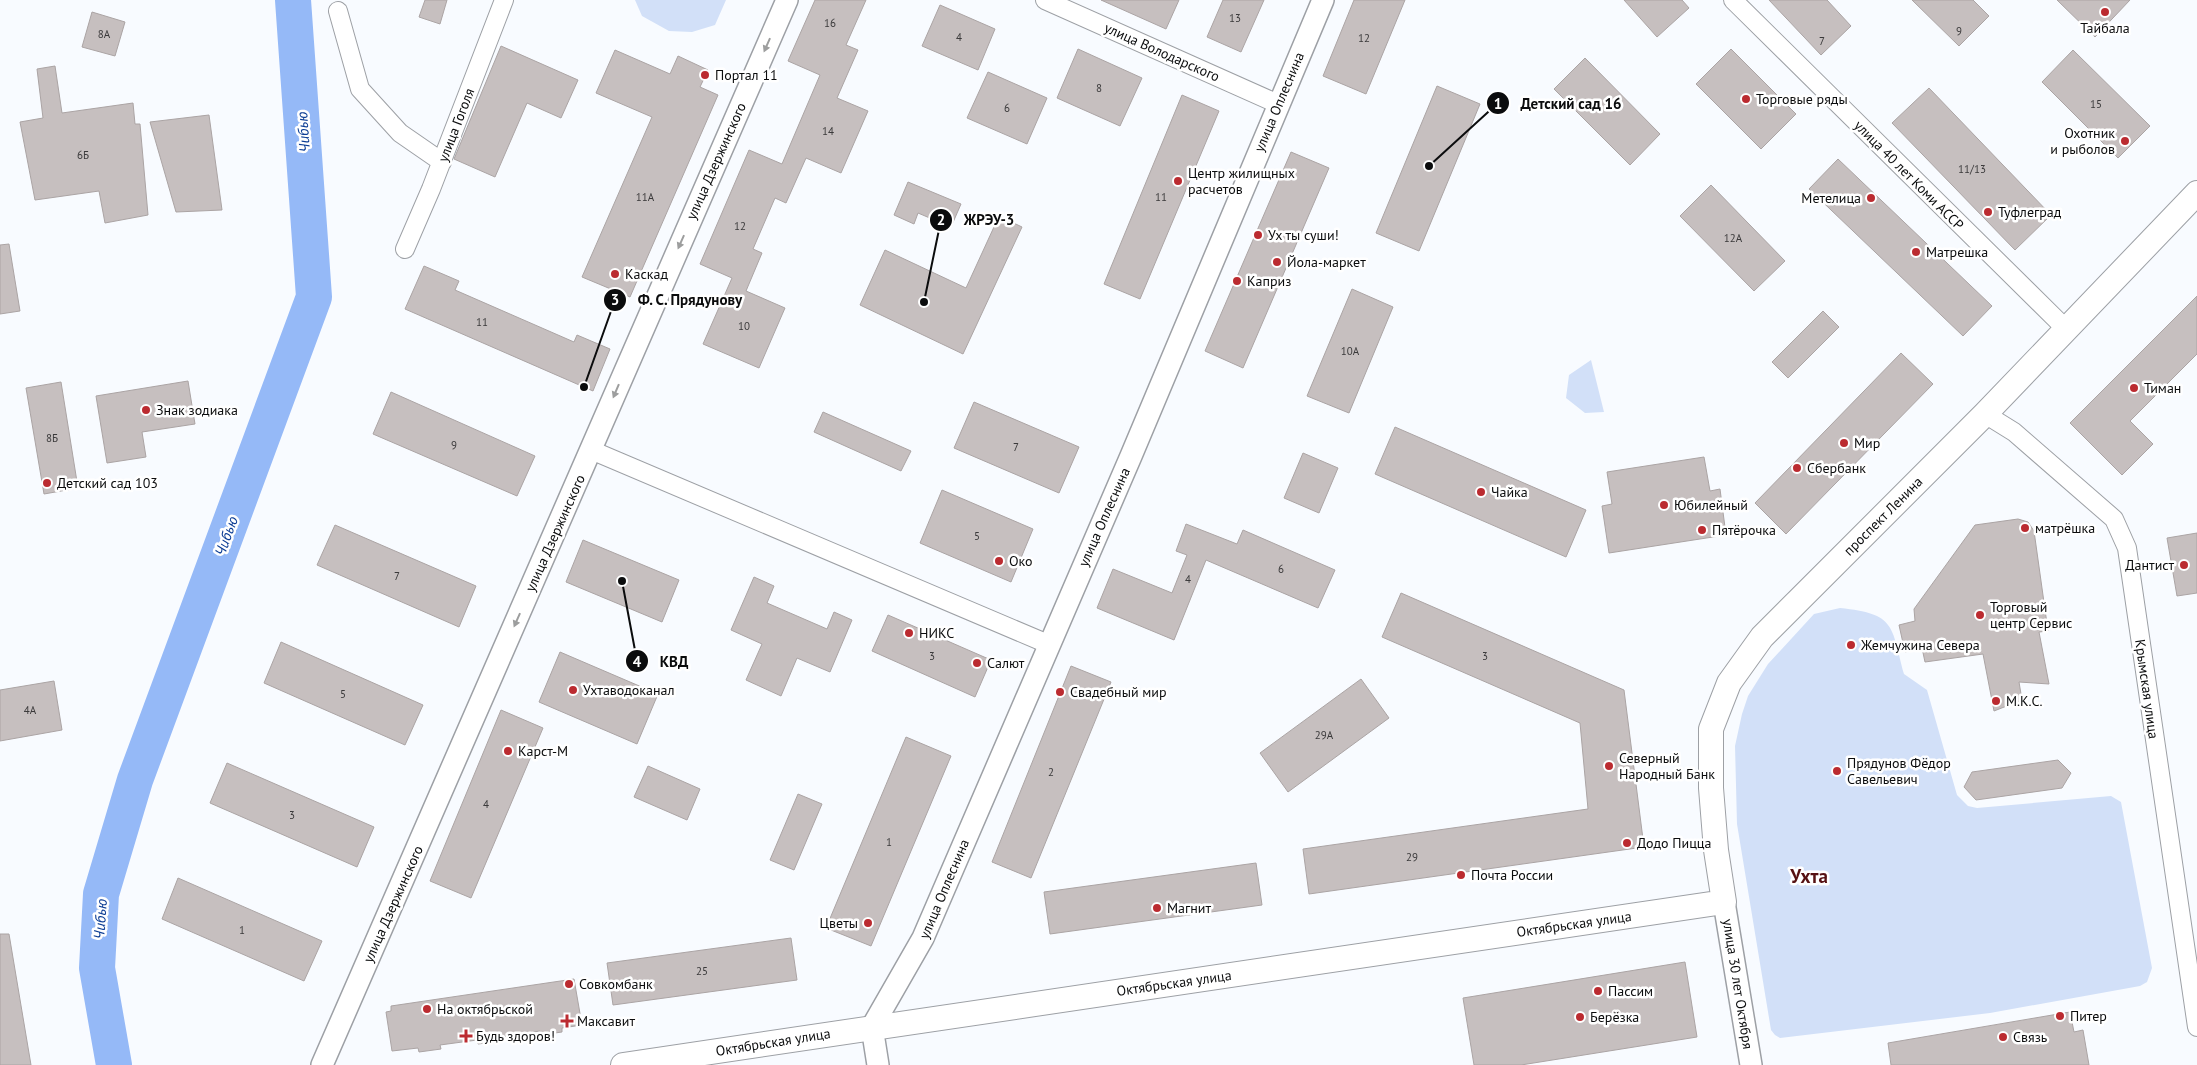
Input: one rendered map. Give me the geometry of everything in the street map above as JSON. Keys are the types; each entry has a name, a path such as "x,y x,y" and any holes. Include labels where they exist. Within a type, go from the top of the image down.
{"main road":[{"name":"проспект Ленина","path":"1724,902 1716,850 1711,788 1711,729 1729,683 1762,637 1985,414 2065,328 2197,193"},
{"name":"Октябрьская улица","path":"623,1065 1724,902"}],"street":[{"name":"улица Гоголя","path":"405,249 442,162 504,0"},
{"name":"улица Дзержинского","path":"322,1065 787,0"},
{"name":"улица Володарского","path":"1045,0 1278,104"},
{"name":"улица Оплеснина","path":"872,1027 923,938 1048,644 1131,456 1323,0"},
{"name":"улица 40 лет Коми АССР","path":"1733,0 2065,328"},
{"path":"338,11 360,89 400,133 442,162"},
{"name":"Крымская улица","path":"1985,414 2014,432 2114,519 2126,548 2197,1027"},
{"path":"591,450 1048,644"},
{"name":"улица 30 лет Октября","path":"1724,902 1751,1065"},
{"path":"872,1027 878,1065"}],"shaded area":[{"path":"635,0 726,0 715,25 692,32 669,31 642,16"},
{"path":"1591,360 1604,412 1585,413 1566,398 1569,375"},
{"path":"1840,608 1872,614 1888,625 1893,633 1904,674 1927,690 1957,795 1968,806 1977,808 2111,796 2121,802 2152,968 2147,982 2140,986 1990,1013 1780,1038 1775,1035 1771,1030 1737,824 1735,746 1748,696 1768,664 1814,614"}],"building":[{"path":"425,0 447,0 440,24 419,17"},
{"path":"815,0 866,0 846,45 858,50 837,98 868,111 841,173 806,158 786,203 775,198 753,249 762,253 746,291 785,308 759,368 703,344 732,278 700,264 749,150 782,164 820,75 788,61"},
{"path":"1101,0 1179,0 1166,29"},
{"path":"1223,0 1264,0 1241,52 1207,37"},
{"path":"1354,0 1405,0 1366,94 1323,76"},
{"path":"1624,0 1682,0 1689,8 1657,37"},
{"path":"1769,0 1827,0 1851,26 1821,55"},
{"path":"1912,0 1973,0 1989,16 1959,46"},
{"path":"2057,0 2130,0 2095,37"},
{"path":"940,5 995,29 978,70 922,46"},
{"path":"92,12 125,22 115,56 82,47"},
{"path":"501,46 578,80 561,118 527,103 495,177 454,159"},
{"path":"1078,49 1142,78 1120,126 1057,98"},
{"name":"Торговые ряды","path":"1731,49 1796,114 1761,149 1696,84"},
{"path":"615,50 670,74 678,56 708,70 700,87 718,95 630,297 582,277 652,117 596,93"},
{"path":"2073,50 2150,126 2118,158 2042,82"},
{"path":"1585,58 1660,134 1630,165 1554,89"},
{"path":"55,66 62,113 133,103 135,124 140,124 148,215 105,223 99,191 35,200 20,122 43,118 37,69"},
{"path":"988,72 1047,98 1027,144 967,118"},
{"path":"1437,86 1480,104 1419,251 1376,233"},
{"path":"1929,88 2051,215 2015,250 1892,123"},
{"path":"1182,95 1219,111 1140,299 1104,284"},
{"path":"209,115 222,210 176,212 150,122"},
{"path":"1291,152 1329,168 1243,368 1205,351"},
{"path":"1838,159 1992,306 1963,336 1809,189"},
{"path":"908,182 961,204 951,227 918,213 914,224 894,215"},
{"path":"1711,185 1785,261 1754,291 1680,216"},
{"path":"999,216 1022,227 963,354 860,305 885,250 966,288"},
{"path":"9,244 20,311 0,314 0,245"},
{"path":"424,266 459,281 455,290 574,342 577,335 610,349 593,391 405,309"},
{"path":"1352,289 1393,307 1349,413 1307,396"},
{"name":"Тиман","path":"2197,296 2197,354 2130,421 2153,444 2122,475 2070,423"},
{"path":"1823,311 1839,327 1788,378 1772,362"},
{"name":"Мир","path":"1901,353 1933,384 1786,534 1755,503"},
{"name":"Знак зодиака","path":"188,381 195,424 142,432 146,457 107,463 96,396"},
{"path":"61,382 78,488 44,494 26,388"},
{"path":"391,392 535,456 517,496 373,434"},
{"path":"974,402 1079,447 1059,493 954,448"},
{"path":"823,412 911,451 901,471 814,432"},
{"name":"Чайка","path":"1395,427 1586,510 1566,557 1375,474"},
{"path":"1303,453 1338,468 1319,513 1284,498"},
{"name":"Юбилейный","path":"1704,457 1710,491 1720,489 1726,535 1609,553 1602,506 1612,504 1607,472"},
{"path":"942,490 1033,529 1011,582 920,543"},
{"name":"Торговый центр Сервис","path":"2018,519 2028,522 2034,531 2048,631 2039,632 2049,684 2019,682 2022,700 1994,711 1983,654 1925,662 1922,648 1905,652 1899,625 1915,621 1914,609 1975,525"},
{"path":"1186,524 1237,544 1243,530 1335,570 1318,608 1206,560 1174,640 1097,608 1113,569 1172,593 1187,555 1176,551"},
{"path":"335,525 476,586 459,627 317,565"},
{"name":"Дантист","path":"2197,533 2197,593 2177,596 2167,538"},
{"path":"583,540 679,580 662,622 566,582"},
{"path":"754,577 774,586 767,603 827,629 834,612 852,620 830,672 797,658 781,696 746,680 762,644 731,630"},
{"path":"1401,593 1624,690 1644,847 1309,894 1303,849 1588,809 1580,723 1382,637"},
{"path":"888,615 991,660 975,697 872,651"},
{"path":"281,642 423,705 405,745 264,683"},
{"path":"560,652 658,694 637,744 539,702"},
{"path":"1071,666 1111,682 1031,878 992,862"},
{"path":"1361,679 1389,718 1288,792 1260,753"},
{"path":"54,681 62,730 0,741 0,690"},
{"path":"501,710 543,728 471,898 430,881"},
{"path":"906,737 951,756 871,946 826,928"},
{"path":"2058,760 2071,773 2062,788 1976,800 1964,787 1972,772"},
{"path":"227,763 374,827 357,867 210,803"},
{"path":"648,766 700,789 687,820 634,797"},
{"path":"798,794 822,804 794,870 770,860"},
{"path":"1256,863 1262,905 1050,934 1044,892"},
{"path":"178,878 322,941 304,981 162,919"},
{"path":"0,934 9,934 31,1065 0,1065"},
{"path":"791,938 797,980 613,1005 607,963"},
{"name":"Берёзка","path":"1685,962 1697,1037 1521,1065 1474,1065 1463,998"},
{"path":"574,979 582,1025 562,1028 562,1032 540,1035 540,1031 501,1037 501,1041 478,1044 477,1040 440,1045 441,1049 419,1052 418,1048 392,1051 386,1012 391,1011 391,1006"},
{"name":"Связь","path":"2070,1012 2074,1032 2083,1030 2089,1065 1891,1065 1888,1043"}],"waterway":[{"name":"Чибью","path":"114,1065 97,968 101,894 135,780 314,297 293,0"}],"place":[{"name":"Тайбала","path":"2105,12"},
{"name":"Портал 11","path":"705,75"},
{"name":"Торговые ряды","path":"1746,99"},
{"name":"Охотник и рыболов","path":"2125,141"},
{"name":"Детский сад 16","path":"1429,166"},
{"name":"Центр жилищных расчетов","path":"1178,181"},
{"name":"Метелица","path":"1871,198"},
{"name":"Туфлеград","path":"1988,212"},
{"name":"Ух ты суши!","path":"1258,235"},
{"name":"Матрешка","path":"1916,252"},
{"name":"Йола-маркет","path":"1277,262"},
{"name":"Каскад","path":"615,274"},
{"name":"Каприз","path":"1237,281"},
{"name":"ЖРЭУ-3","path":"924,302"},
{"name":"Ф. С. Прядунову","path":"584,387"},
{"name":"Тиман","path":"2134,388"},
{"name":"Знак зодиака","path":"146,410"},
{"name":"Мир","path":"1844,443"},
{"name":"Сбербанк","path":"1797,468"},
{"name":"Детский сад 103","path":"47,483"},
{"name":"Чайка","path":"1481,492"},
{"name":"Юбилейный","path":"1664,505"},
{"name":"матрёшка","path":"2025,528"},
{"name":"Пятёрочка","path":"1702,530"},
{"name":"Око","path":"999,561"},
{"name":"Дантист","path":"2184,565"},
{"name":"КВД","path":"622,581"},
{"name":"Торговый центр Сервис","path":"1980,615"},
{"name":"НИКС","path":"909,633"},
{"name":"Жемчужина Севера","path":"1851,645"},
{"name":"Салют","path":"977,663"},
{"name":"Ухтаводоканал","path":"573,690"},
{"name":"Свадебный мир","path":"1060,692"},
{"name":"М.К.С.","path":"1996,701"},
{"name":"Карст-М","path":"508,751"},
{"name":"Северный Народный Банк","path":"1609,766"},
{"name":"Прядунов Фёдор Савельевич","path":"1837,771"},
{"name":"Додо Пицца","path":"1627,843"},
{"name":"Почта России","path":"1461,875"},
{"name":"Магнит","path":"1157,908"},
{"name":"Цветы","path":"868,923"},
{"name":"Совкомбанк","path":"569,984"},
{"name":"Пассим","path":"1598,991"},
{"name":"На октябрьской","path":"427,1009"},
{"name":"Питер","path":"2060,1016"},
{"name":"Берёзка","path":"1580,1017"},
{"name":"Максавит","path":"567,1021"},
{"name":"Будь здоров!","path":"466,1036"},
{"name":"Связь","path":"2003,1037"}],"district":[{"name":"Ухта","path":"1809,876"}]}
